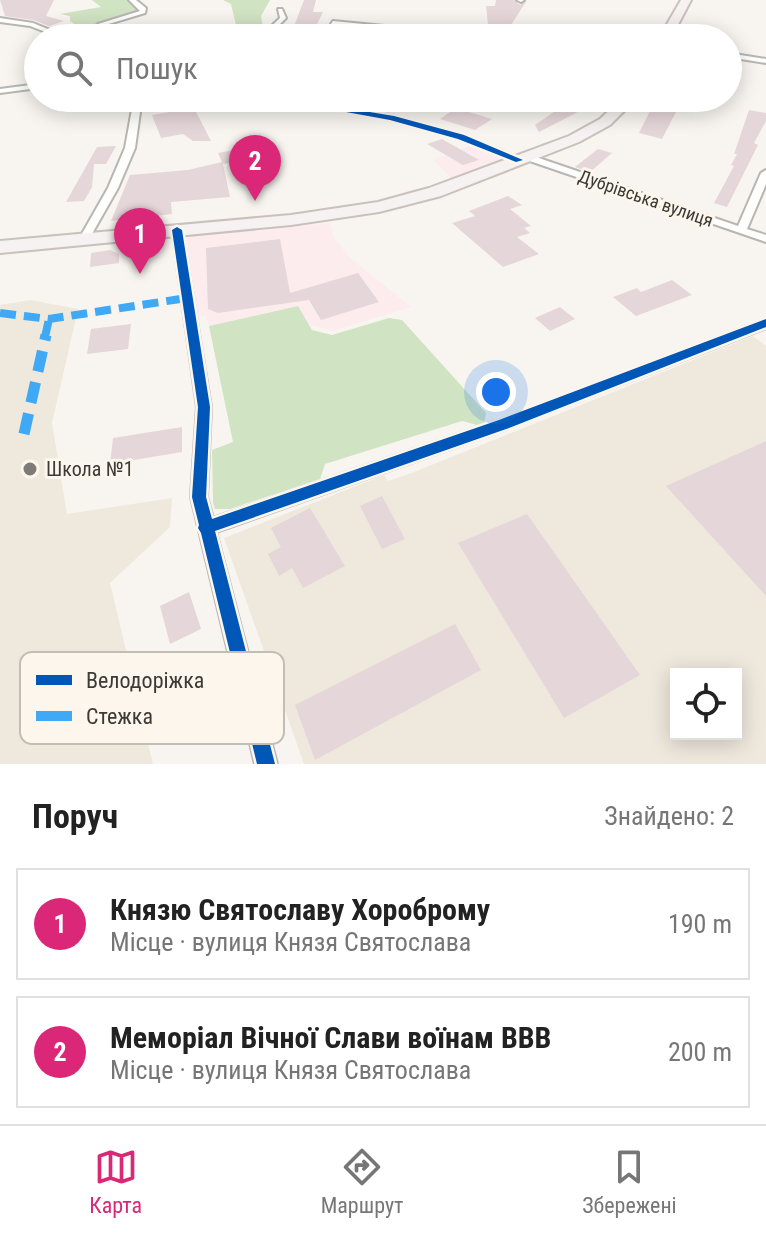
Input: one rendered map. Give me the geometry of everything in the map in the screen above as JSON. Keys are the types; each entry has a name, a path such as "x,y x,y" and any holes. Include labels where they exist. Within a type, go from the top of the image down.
{"main road":[{"path":"673,24 686,0"},
{"path":"0,247 291,220 379,207 435,192 574,139 605,122 615,112"}],"street":[{"path":"106,24 143,12 144,9 132,0"},
{"path":"277,24 283,18 280,10"},
{"path":"0,20 31,24"},
{"path":"333,23 342,24"},
{"path":"742,57 766,61"},
{"path":"0,91 24,88"},
{"path":"84,239 113,188 130,148 136,112"},
{"name":"Дубрівська вулиця","path":"355,112 461,137 766,239"},
{"path":"741,231 766,173"},
{"path":"177,230 204,407 199,497 237,652"},
{"path":"205,528 504,424 766,323"},
{"path":"261,744 266,764"}],"shaded area":[{"path":"473,145 502,160 452,179 433,159"},
{"path":"330,223 333,236 349,257 411,307 332,331 309,324 297,306 209,326 206,315 195,318 186,237"},
{"path":"30,300 78,309 52,423 67,514 172,498 170,527 110,583 126,652 20,652 20,744 148,744 153,764 0,764 0,305"},
{"path":"753,336 766,346 766,764 304,764 284,708 284,652 264,652 224,538 384,475 388,481 409,474"}],"green space":[{"path":"92,0 127,0 140,11 101,24 74,24 70,21 70,16 60,14 101,7"},
{"path":"223,0 270,0 261,16 262,24 236,24 231,4"},
{"path":"298,306 312,330 332,335 389,318 402,320 486,413 484,423 477,425 462,421 325,464 320,479 230,509 215,509 212,450 233,442 209,326"}],"building":[{"path":"0,0 54,0 46,16 64,21 44,24 5,16"},
{"path":"304,0 316,0 313,12 323,12 317,24 295,24"},
{"path":"496,0 514,0 520,5 527,0 512,24 488,24 486,6 495,6"},
{"path":"749,110 766,113 766,121 754,143 758,145 727,207 714,203 734,166 731,165"},
{"path":"196,112 211,141 193,141 183,134 161,138 152,115"},
{"path":"450,112 469,112 492,119 475,130 440,119"},
{"path":"554,112 578,112 539,132 535,125"},
{"path":"650,112 676,112 662,139 639,133"},
{"path":"442,139 479,160 463,165 427,144"},
{"path":"116,146 106,164 94,164 92,187 84,201 66,202 97,147"},
{"path":"598,149 612,153 590,172 575,167"},
{"path":"235,150 240,161 223,164 230,197 171,202 172,214 111,221 130,175 188,170 222,162 218,153"},
{"path":"508,196 522,205 510,209 531,226 524,228 530,233 517,237 539,254 503,267 452,223 475,216 469,211"},
{"path":"280,239 290,293 358,273 379,302 321,320 309,300 218,313 208,309 206,248"},
{"path":"110,250 119,254 119,263 90,267 91,253"},
{"path":"672,280 692,295 636,316 613,297 637,288 641,292"},
{"path":"560,307 575,319 550,331 535,318"},
{"path":"131,324 128,349 87,354 91,329"},
{"path":"182,427 182,452 110,464 113,438"},
{"path":"766,441 766,596 666,486"},
{"path":"382,496 405,539 382,549 360,506"},
{"path":"310,508 345,566 303,588 292,568 279,576 268,554 281,547 271,528"},
{"path":"527,514 640,675 564,718 458,543"},
{"path":"189,592 201,629 170,644 160,606"},
{"path":"455,624 481,670 315,760 295,705"}],"marked path":[{"path":"0,313 49,319 187,298"},
{"path":"24,434 49,319"}],"cycle path":[{"path":"355,112 461,137 519,160"},
{"path":"177,230 204,407 199,497 238,652"},
{"path":"205,528 504,424 766,323"},
{"path":"261,744 266,764"}],"place":[{"name":"Меморіал Вічної Слави воїнам ВВВ","path":"255,201"},
{"name":"Князю Святославу Хороброму","path":"140,274"},
{"name":"Школа №1","path":"30,469"}]}
